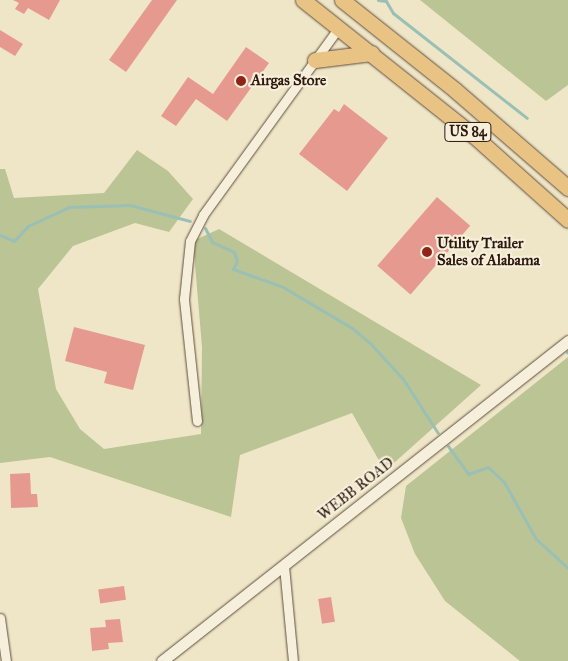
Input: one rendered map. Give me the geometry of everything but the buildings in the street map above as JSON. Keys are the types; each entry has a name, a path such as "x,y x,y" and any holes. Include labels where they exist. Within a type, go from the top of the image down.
{"highway":[{"name":"US 84","path":"303,0 339,27 566,214"},
{"name":"US 84","path":"347,4 568,188"},
{"path":"339,27 347,4"},
{"path":"315,60 372,54"}],"street":[{"path":"197,421 184,299 190,241 203,216 339,27"},
{"name":"WEBB ROAD","path":"162,661 568,341"},
{"path":"284,566 294,661"},
{"path":"0,618 6,661"}],"green space":[{"path":"420,0 568,0 568,85 546,101"},
{"path":"137,150 168,171 193,199 169,232 135,223 73,246 38,289 56,389 80,429 104,449 201,434 202,347 193,241 219,229 481,385 385,471 352,413 240,455 231,517 50,457 0,463 0,169 5,169 14,198 104,193"},
{"path":"568,357 568,661 520,661 445,601 415,554 401,518 406,486"}],"waterway":[{"path":"378,0 386,1 393,13 527,118"},
{"path":"0,235 14,241 28,226 69,207 130,205 190,221"},
{"path":"205,228 212,242 234,252 237,261 233,269 283,287 352,328 371,344 403,379 438,433"},
{"path":"448,446 468,474 488,467 504,482 536,539 568,568"}],"place":[{"name":"Airgas Store","path":"241,81"},
{"name":"Utility Trailer Sales of Alabama","path":"427,252"}]}
